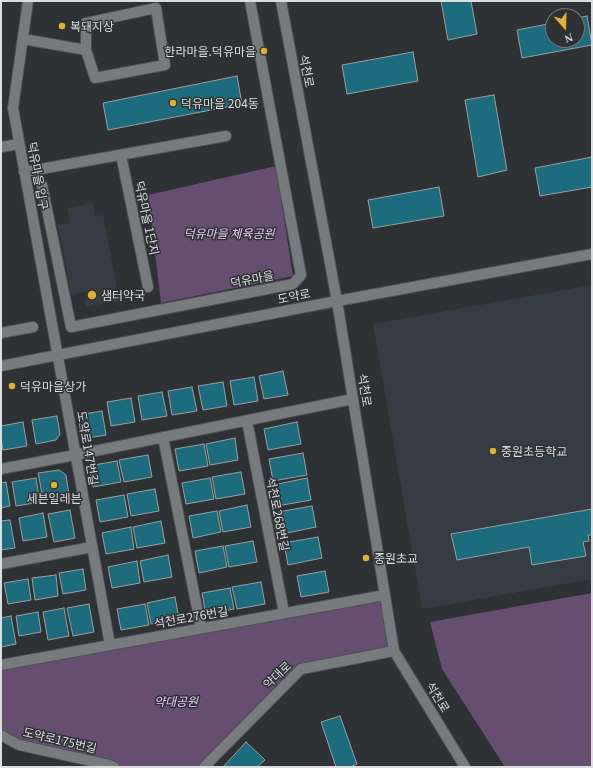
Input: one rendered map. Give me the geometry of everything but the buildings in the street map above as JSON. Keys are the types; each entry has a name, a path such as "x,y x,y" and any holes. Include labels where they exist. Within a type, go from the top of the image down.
{"street":[{"name":"덕유마을 입구","path":"28,1 13,108 57,355"},
{"name":"덕유마을","path":"42,186 71,327 293,284 301,275 250,1"},
{"name":"석천로","path":"281,1 337,301 394,651 465,767"},
{"path":"156,8 165,65 95,78 86,50 86,23 156,8"},
{"path":"23,39 86,50"},
{"path":"24,172 226,136"},
{"path":"1,147 19,144"},
{"name":"덕유마을 1단지","path":"121,155 148,286"},
{"name":"도약로","path":"1,366 337,301 592,254"},
{"path":"1,333 32,327"},
{"name":"도약로147번길","path":"57,355 110,645"},
{"path":"1,468 76,455 353,399"},
{"name":"석천로268번길","path":"247,420 284,613"},
{"path":"163,437 201,628"},
{"path":"1,564 92,547"},
{"name":"석천로276번길","path":"1,665 385,595"},
{"name":"약대로","path":"204,767 301,669 394,651"},
{"name":"도약로175번길","path":"1,735 19,745 109,764 114,767"}],"shaded area":[{"path":"93,203 95,216 103,215 117,287 115,287 118,301 86,307 85,292 71,295 58,225 70,223 67,208"},
{"name":"중원초등학교","path":"592,285 592,579 422,609 373,324"}],"green space":[{"name":"덕유마을 체육공원","path":"276,166 293,276 161,303 148,195"},
{"path":"592,593 592,767 505,767 442,669 430,622"},
{"name":"약대공원","path":"385,595 394,651 301,669 204,767 114,767 1,735 1,665"}],"place":[{"name":"복돼지상","path":"62,26"},
{"name":"한라마을.덕유마을","path":"264,51"},
{"name":"덕유마을 204동","path":"173,103"},
{"name":"샘터약국","path":"92,295"},
{"name":"덕유마을상가","path":"12,386"},
{"name":"중원초등학교","path":"493,451"},
{"name":"세븐일레븐","path":"54,485"},
{"name":"중원초교","path":"366,558"}]}
